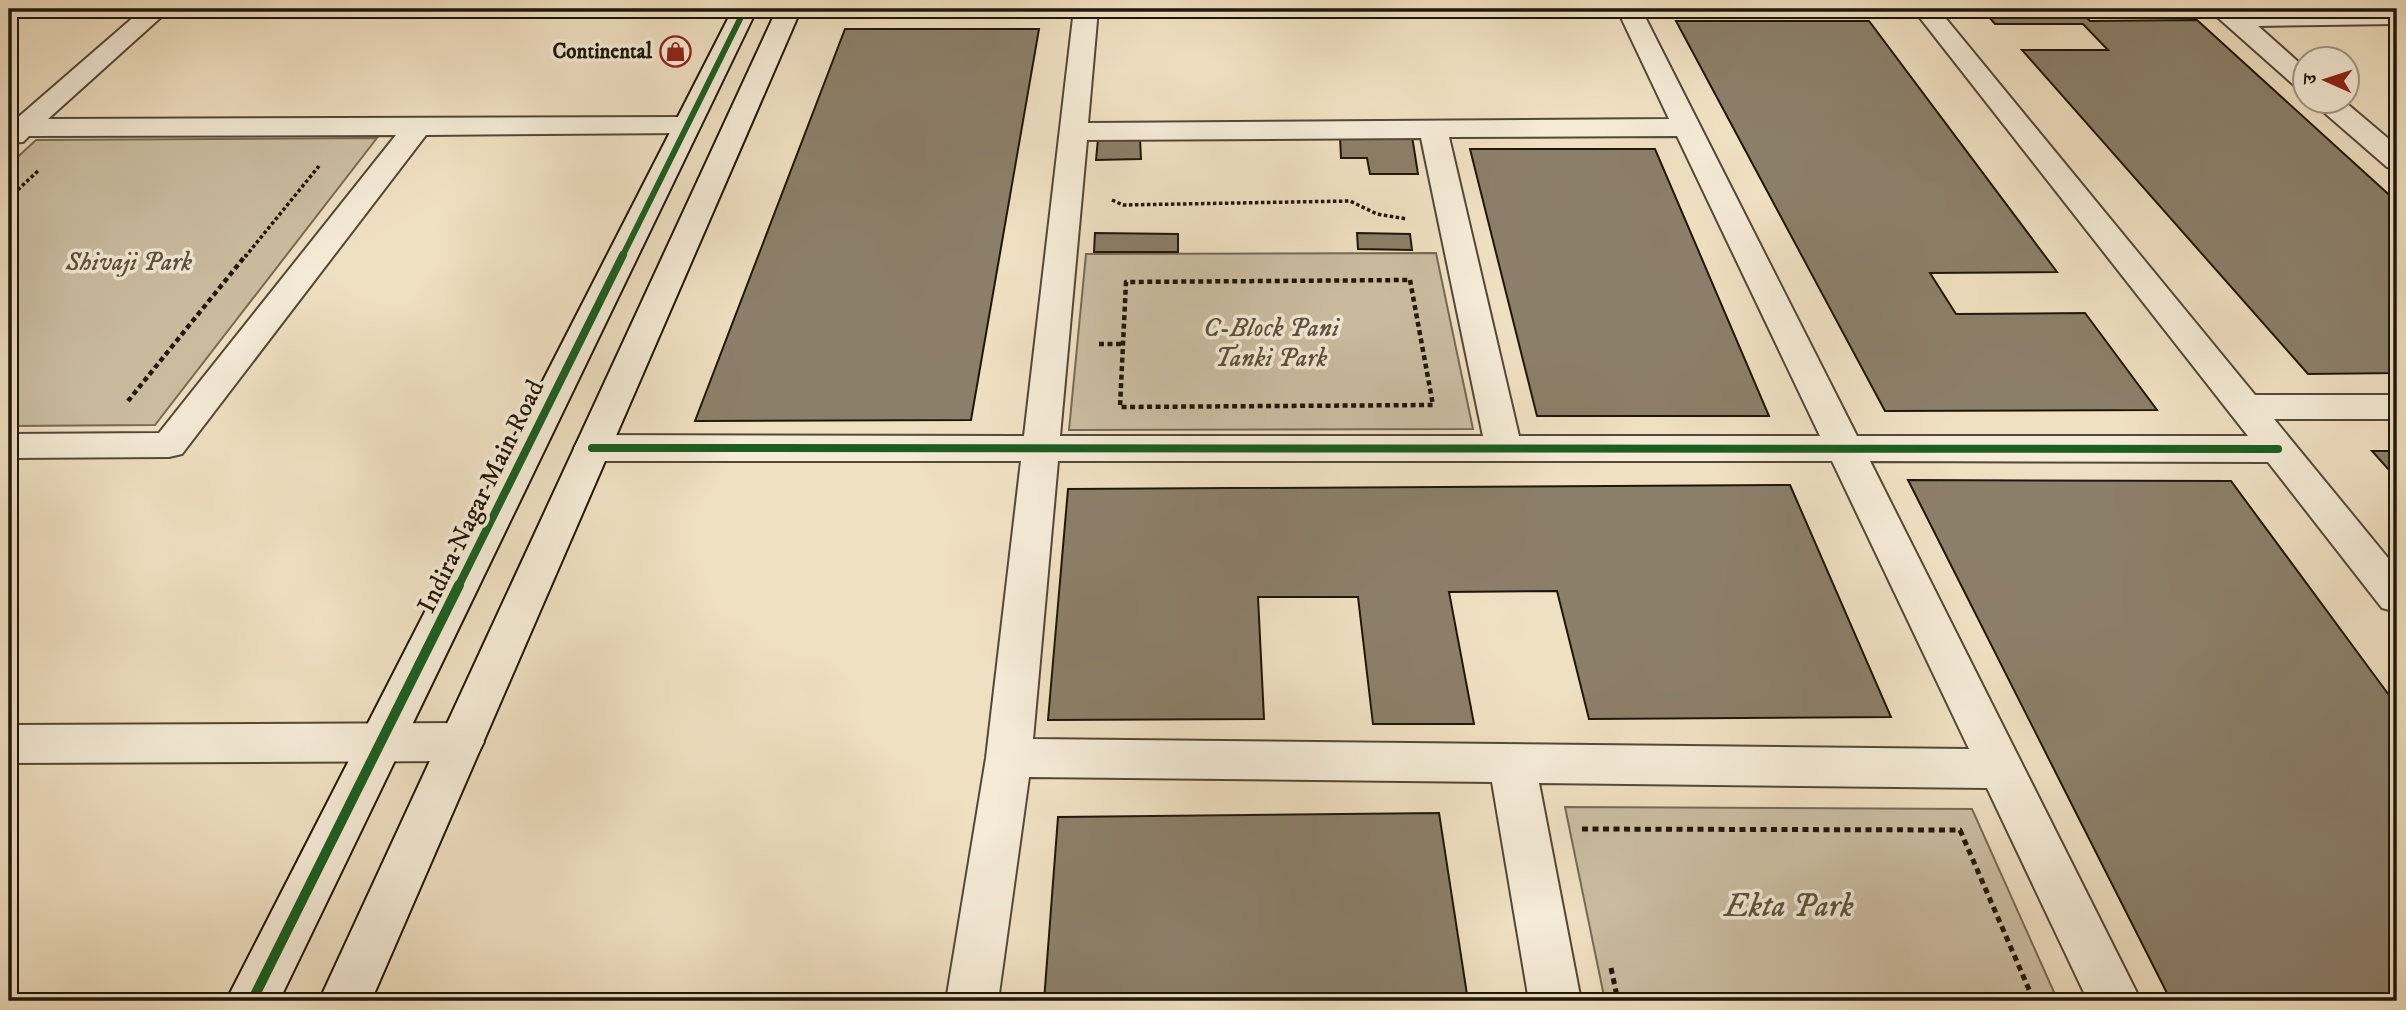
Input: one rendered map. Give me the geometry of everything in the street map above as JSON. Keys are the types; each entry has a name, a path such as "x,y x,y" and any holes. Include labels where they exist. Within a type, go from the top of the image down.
{"street":[{"path":"13,132 158,9"},
{"name":"Indira Nagar Main Road","path":"252,1001 745,9"},
{"path":"345,1001 789,9"},
{"path":"972,1001 1009,758 1086,9"},
{"path":"1629,9 2115,1001"},
{"path":"1925,9 2397,597"},
{"path":"2229,14 2397,17"},
{"path":"2229,14 2290,67"},
{"path":"2345,116 2397,161"},
{"path":"13,132 687,125"},
{"path":"9,446 169,445 418,126"},
{"path":"1074,132 1687,127"},
{"path":"1433,129 1504,449"},
{"path":"2245,407 2397,407"},
{"path":"592,448 2278,449"},
{"path":"9,744 461,742"},
{"path":"1009,758 2001,769"},
{"path":"1512,763 1555,1001"}],"path":[{"path":"9,198 44,165"},
{"path":"127,402 320,166"},
{"path":"1067,197 1105,197 1123,205 1350,201 1366,211 1394,219 1453,218"},
{"path":"1410,280 1433,405 1120,407 1126,282 1410,280"},
{"path":"1585,840 1582,827 1960,830 2034,1001"},
{"path":"1609,961 1618,1001"}],"green space":[{"name":"Shivaji Park","path":"377,138 155,425 9,426 9,165 36,140"},
{"name":"C-Block Pani Tanki Park","path":"1436,253 1473,429 1069,430 1086,254"},
{"name":"Ekta Park","path":"1565,807 1972,809 2058,1001 1605,1001"}],"building":[{"path":"1982,9 2078,9 2090,21 2197,20 2290,105 2290,116 2302,116 2397,202 2397,373 2308,374 2022,50 2108,50 2083,24 1995,24"},
{"path":"1676,21 1869,21 2057,272 1930,273 1956,314 2085,313 2157,410 1885,411"},
{"path":"845,29 1039,29 971,420 695,421"},
{"path":"1412,136 1418,174 1370,174 1367,158 1341,158 1340,137"},
{"path":"1098,139 1140,139 1141,159 1096,160"},
{"path":"1470,149 1655,149 1769,416 1537,416"},
{"path":"1095,233 1178,234 1178,252 1094,252"},
{"path":"1357,233 1410,234 1412,250 1358,249"},
{"path":"2372,451 2397,451 2397,479"},
{"path":"1908,480 2231,481 2397,706 2397,1001 2171,1001"},
{"path":"1790,485 1891,717 1589,719 1557,591 1449,592 1474,724 1373,724 1358,597 1258,597 1264,719 1048,720 1068,489"},
{"path":"1439,813 1468,1001 1044,1001 1058,817"}],"cycle path":[{"path":"252,1001 745,9"},
{"path":"592,448 2278,449"}],"place":[{"name":"Continental","path":"675,51"}]}
